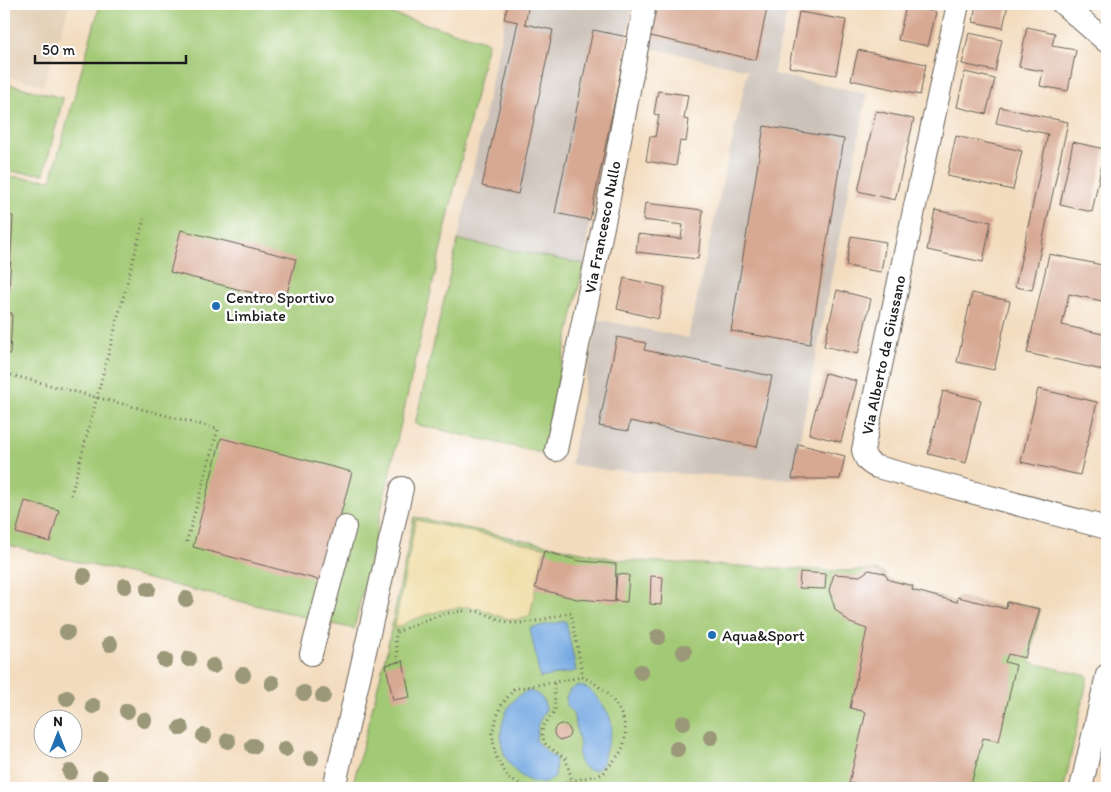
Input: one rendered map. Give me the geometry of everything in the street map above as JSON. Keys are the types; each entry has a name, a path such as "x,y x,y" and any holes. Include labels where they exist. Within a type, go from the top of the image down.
{"street":[{"name":"Via Francesco Nullo","path":"556,450 608,203 645,4"},
{"name":"Via Alberto da Giussano","path":"958,4 863,450 869,463 877,467 1107,528"},
{"path":"1063,4 1107,42"},
{"path":"334,788 402,488"},
{"path":"311,654 345,527"},
{"path":"1081,788 1107,675"}],"path":[{"path":"71,495 144,219"},
{"path":"11,375 218,430 186,544"},
{"path":"398,662 394,638 397,632 427,619 463,611 476,611 504,622 516,624 570,613 583,677"},
{"path":"528,788 510,779 496,757 492,732 500,707 514,689 583,677 597,683 614,701 625,730 620,751 603,774 550,788"},
{"path":"554,682 555,711 543,726 542,736 546,745 566,759 574,787"}],"shaded area":[{"path":"4,4 70,4 43,85 4,75"},
{"path":"508,4 633,4 590,220 584,264 458,240"},
{"path":"657,4 789,4 773,74 867,94 792,479 606,470 571,464 596,319 688,338 748,70 647,47"}],"green space":[{"name":"Centro Sportivo Limbiate","path":"100,4 358,4 488,42 354,629 4,544 4,176 51,180"},
{"path":"4,83 63,98 44,174 4,171"},
{"path":"458,240 584,264 542,453 415,424"},
{"name":"Aqua&Sport","path":"414,517 619,560 837,571 875,570 884,573 889,580 913,586 913,590 956,602 958,597 1006,609 1007,602 1040,609 1029,662 1088,676 1064,788 352,788 386,654"}],"sand":[{"path":"416,520 547,548 547,552 544,551 530,615 523,619 515,620 467,607 429,614 394,629"}],"water":[{"path":"566,621 576,671 540,678 530,628"},
{"path":"577,686 582,686 592,692 607,711 611,723 611,734 603,763 596,769 591,770 583,766 578,756 580,746 573,713 567,706 566,697 570,690"},
{"path":"529,691 541,697 546,709 538,724 536,740 541,747 556,759 555,777 540,783 532,782 518,774 508,761 502,745 502,726 508,708 514,700"}],"building":[{"path":"508,4 529,4 525,24 553,30 518,194 482,186 518,22 504,19"},
{"path":"657,4 768,4 756,60 650,36"},
{"path":"976,4 1008,4 1003,28 973,22"},
{"path":"906,6 936,12 928,46 898,40"},
{"path":"799,12 846,20 836,75 789,67"},
{"path":"1027,27 1055,33 1052,46 1076,50 1068,91 1040,86 1043,71 1019,67"},
{"path":"593,30 628,37 590,220 555,213"},
{"path":"969,33 1002,40 995,71 962,64"},
{"path":"858,50 926,64 920,95 851,80"},
{"path":"965,72 995,79 986,114 957,107"},
{"path":"658,91 688,95 684,119 689,120 686,142 680,141 676,166 646,161 650,136 655,137 659,115 654,114"},
{"path":"1000,107 1068,122 1032,290 1015,287 1048,134 996,123"},
{"path":"876,111 914,119 895,200 858,191"},
{"path":"764,126 844,139 810,344 731,331"},
{"path":"956,136 1022,151 1013,190 947,176"},
{"path":"1073,142 1105,149 1092,212 1060,205"},
{"path":"645,203 703,210 698,259 636,252 638,234 681,239 683,225 643,220"},
{"path":"935,210 991,222 983,262 927,250"},
{"path":"4,215 13,216 9,292 4,292"},
{"path":"181,230 296,259 285,301 170,272"},
{"path":"851,236 886,242 881,272 846,266"},
{"path":"1049,254 1107,266 1107,302 1069,294 1062,325 1107,335 1107,371 1027,353"},
{"path":"624,278 665,287 658,319 617,309"},
{"path":"837,290 871,299 858,354 824,346"},
{"path":"972,293 1010,301 994,370 957,362"},
{"path":"4,312 12,313 10,354 4,353"},
{"path":"617,337 646,343 644,350 772,376 757,447 630,421 628,431 599,426"},
{"path":"825,373 857,381 841,442 809,434"},
{"path":"1038,389 1097,402 1080,475 1021,462"},
{"path":"943,391 981,400 966,463 928,454"},
{"path":"221,438 352,472 323,581 193,547"},
{"path":"798,444 845,456 840,479 792,479"},
{"path":"25,501 59,510 50,542 16,533"},
{"path":"544,551 580,561 616,564 615,602 577,599 535,588"},
{"path":"869,570 884,573 889,580 913,586 912,590 957,602 958,597 1006,609 1007,602 1040,609 1025,658 1008,654 1005,662 1016,665 999,741 983,738 970,788 872,788 849,783 866,712 850,708 867,629 850,623 835,609 829,590 834,574 860,576"},
{"path":"800,572 826,574 825,589 799,588"},
{"path":"617,574 629,575 627,602 615,601"},
{"path":"651,576 663,577 661,605 650,604"},
{"path":"403,661 410,697 393,700 386,665"},
{"path":"559,724 565,724 570,729 568,738 559,740 554,735 554,729"}],"place":[{"name":"Centro Sportivo Limbiate","path":"216,306"},
{"name":"Aqua&Sport","path":"712,635"}]}
